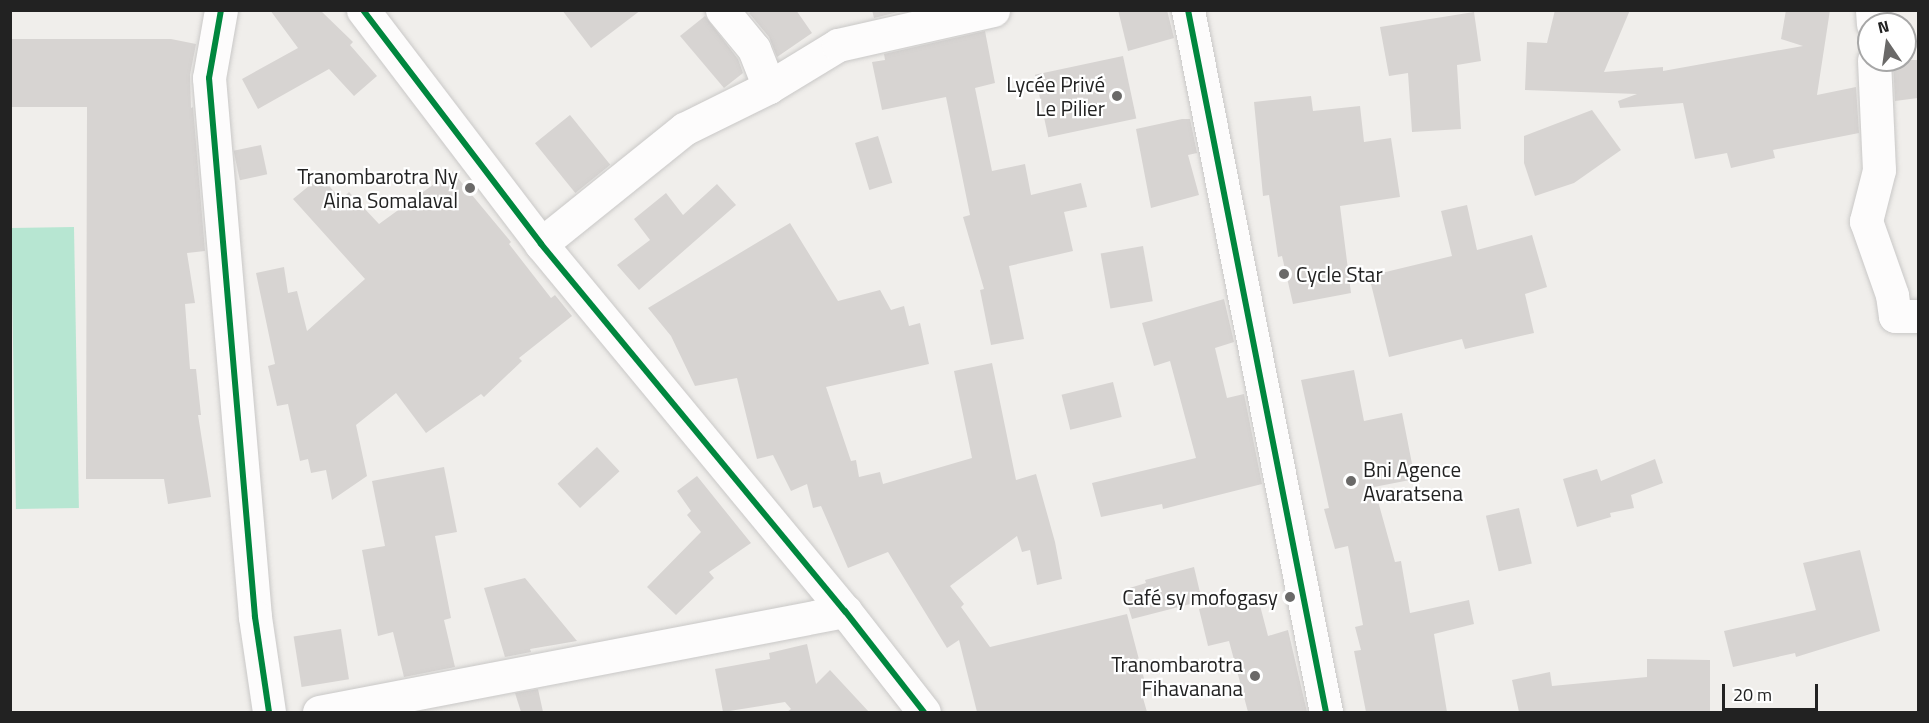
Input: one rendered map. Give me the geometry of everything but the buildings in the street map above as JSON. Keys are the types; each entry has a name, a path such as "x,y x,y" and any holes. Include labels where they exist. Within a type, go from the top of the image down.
{"street":[{"path":"220,10 209,78 255,617 269,712"},
{"path":"363,10 541,244 845,611 924,712"},
{"path":"722,10 754,49 769,87"},
{"path":"541,244 684,129 769,87 838,45 993,10"},
{"path":"1188,10 1326,712"},
{"path":"1875,72 1879,170 1866,221 1892,296 1895,316 1918,316"},
{"path":"319,712 845,611"}],"green space":[{"path":"74,227 79,508 16,509 11,228"}],"cycle path":[{"path":"221,10 209,78 255,617 269,712"},
{"path":"363,10 541,244 845,611 924,712"},
{"path":"1188,10 1326,712"}],"place":[{"name":"Lycée Privé Le Pilier","path":"1117,96"},
{"name":"Tranombarotra Ny Aina Somalaval","path":"470,188"},
{"name":"Cycle Star","path":"1284,274"},
{"name":"Bni Agence Avaratsena","path":"1351,481"},
{"name":"Café sy mofogasy","path":"1290,597"},
{"name":"Tranombarotra Fihavanana","path":"1255,676"}]}
